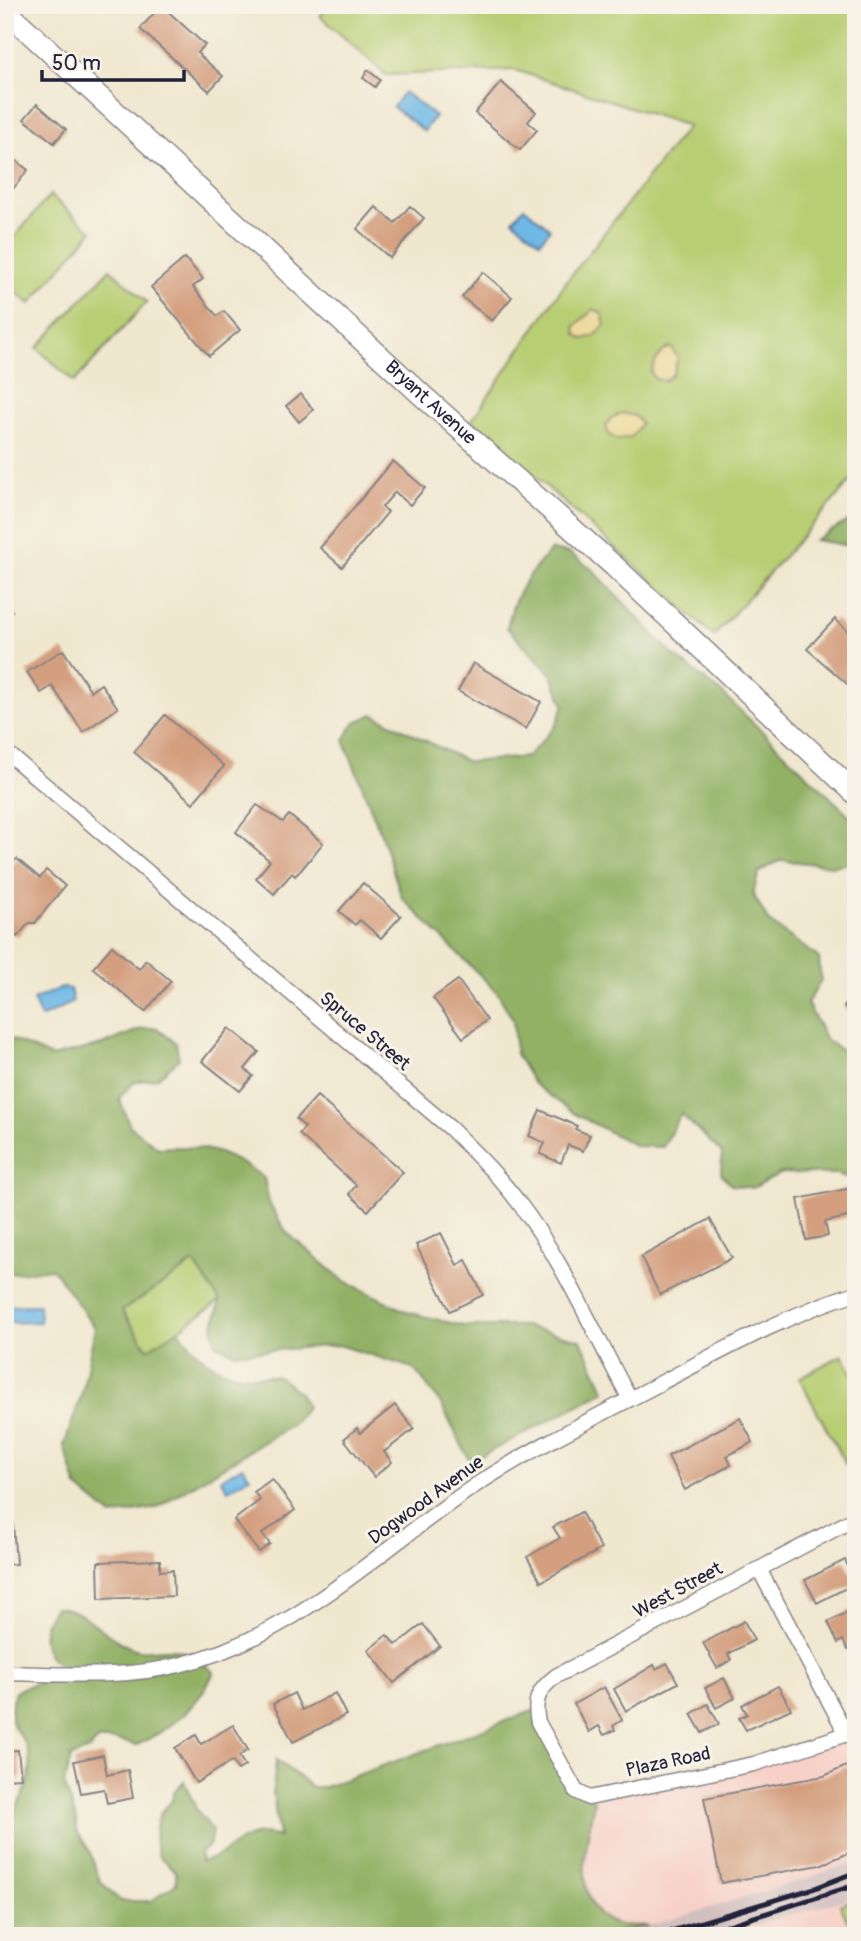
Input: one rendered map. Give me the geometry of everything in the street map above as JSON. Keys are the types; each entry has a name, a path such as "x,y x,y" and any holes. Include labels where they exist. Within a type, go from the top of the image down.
{"main road":[{"name":"Bryant Avenue","path":"5,10 424,397 663,611 856,794"}],"street":[{"name":"Spruce Street","path":"5,751 450,1128 482,1159 519,1202 543,1237 630,1399"},
{"name":"Dogwood Avenue","path":"5,1673 75,1675 155,1670 219,1653 271,1631 318,1602 477,1485 630,1399 756,1333 856,1293"},
{"name":"West Street","path":"535,1710 537,1697 544,1685 556,1675 856,1518"},
{"path":"759,1569 852,1733"},
{"name":"Plaza Road","path":"535,1710 538,1722 576,1791 589,1798 754,1764 852,1733"}],"shaded area":[{"path":"856,1731 856,1861 649,1926 597,1936 565,1936 589,1798 754,1764"},
{"path":"856,1861 856,1895 843,1900 716,1936 597,1936 649,1926"},
{"path":"856,1895 856,1936 716,1936 843,1900"}],"green space":[{"path":"329,5 856,5 856,475 714,636 472,420 566,282 688,126 515,70 386,75 320,16"},
{"path":"50,195 92,231 30,304 5,283 5,248"},
{"path":"110,269 147,302 74,382 37,348"},
{"path":"856,513 856,547 815,540 850,520"},
{"path":"551,550 569,553 593,570 671,653 722,693 856,822 856,862 833,866 781,860 759,872 753,894 769,922 819,958 821,981 807,1003 826,1040 856,1060 856,1180 837,1174 782,1173 753,1188 731,1185 721,1173 722,1153 681,1114 663,1147 636,1146 575,1114 534,1084 516,1054 513,1020 497,992 402,898 382,837 344,740 354,723 373,714 468,762 527,757 555,727 564,705 551,674 507,628 513,605 523,586"},
{"path":"157,1028 176,1043 179,1059 157,1078 134,1082 119,1098 130,1126 158,1148 189,1147 214,1151 238,1161 264,1178 269,1203 286,1232 343,1280 407,1312 463,1326 524,1326 581,1340 605,1391 470,1462 440,1402 413,1368 339,1345 235,1353 216,1344 213,1329 220,1301 194,1263 122,1311 148,1349 178,1330 210,1363 232,1373 278,1376 299,1393 307,1407 293,1424 156,1508 112,1516 77,1487 64,1446 82,1393 95,1328 53,1269 5,1274 5,1036 51,1057 102,1045 141,1029"},
{"path":"194,1262 220,1301 149,1350 122,1311"},
{"path":"842,1355 856,1380 856,1466 849,1470 799,1378"},
{"path":"55,1607 75,1612 129,1647 140,1650 178,1650 214,1672 192,1706 161,1732 137,1745 115,1740 98,1740 89,1750 71,1757 64,1783 76,1819 76,1830 89,1850 100,1881 120,1901 151,1901 176,1884 176,1872 158,1855 155,1832 158,1818 184,1781 196,1809 212,1830 209,1846 200,1853 201,1862 255,1835 279,1837 273,1793 276,1760 312,1787 325,1787 535,1710 576,1791 594,1800 585,1870 591,1903 601,1916 616,1924 649,1926 597,1936 5,1936 5,1851 12,1841 12,1819 27,1786 30,1763 28,1751 11,1717 15,1692 34,1684 88,1681 66,1670 47,1653 44,1630"},
{"path":"856,1898 856,1936 855,1936 840,1905"}],"sand":[{"path":"594,309 602,314 605,325 595,336 583,339 576,334 575,326"},
{"path":"671,347 678,358 673,374 665,381 655,379 651,373 654,365 661,354"},
{"path":"622,413 635,416 641,424 631,437 618,440 608,434 606,426 611,418"}],"water":[{"path":"404,92 435,116 424,131 393,107"},
{"path":"524,207 550,229 540,242 513,220"},
{"path":"60,988 70,989 73,1002 41,1018 33,1000"},
{"path":"39,1305 40,1322 5,1323 5,1306"},
{"path":"242,1466 250,1477 228,1490 221,1479"}],"building":[{"path":"161,5 205,45 197,53 223,76 209,91 140,29"},
{"path":"368,70 380,80 375,87 363,78"},
{"path":"501,82 536,112 528,122 537,130 520,150 475,113"},
{"path":"37,104 66,129 54,143 24,119"},
{"path":"5,152 28,170 5,199"},
{"path":"410,206 424,218 390,258 357,229 376,207 395,223"},
{"path":"185,258 203,279 193,287 217,316 224,311 240,330 209,356 151,287"},
{"path":"483,272 512,297 492,321 462,297"},
{"path":"301,394 313,410 299,422 286,406"},
{"path":"393,461 425,488 410,505 395,492 382,507 388,512 342,567 320,548"},
{"path":"5,598 12,611 5,615"},
{"path":"835,619 856,639 856,686 853,689 807,649"},
{"path":"63,650 91,691 101,684 118,708 83,732 52,686 41,693 27,672"},
{"path":"473,663 541,702 526,729 458,691"},
{"path":"165,715 224,766 193,803 134,752"},
{"path":"257,805 283,822 289,815 323,843 302,869 295,876 292,873 274,894 256,878 270,861 236,832"},
{"path":"17,859 40,878 46,870 65,886 35,923 29,923 17,937 5,926 9,922 5,918 5,867"},
{"path":"363,883 401,916 381,938 360,920 355,925 339,911"},
{"path":"112,946 139,969 146,960 171,981 145,1012 93,968"},
{"path":"458,980 487,1020 463,1038 433,998"},
{"path":"856,998 856,1022 844,1006"},
{"path":"229,1028 259,1052 245,1069 253,1076 240,1091 202,1061"},
{"path":"317,1096 403,1172 368,1211 349,1194 356,1185 299,1134 305,1127 296,1119"},
{"path":"540,1110 577,1126 575,1129 590,1135 583,1151 568,1145 561,1163 540,1154 545,1143 529,1136"},
{"path":"856,1187 856,1215 825,1222 828,1236 806,1240 798,1199"},
{"path":"710,1219 732,1258 660,1295 641,1257"},
{"path":"441,1233 457,1265 466,1260 483,1295 450,1311 416,1245"},
{"path":"395,1405 414,1429 384,1452 392,1462 374,1477 344,1439 357,1428 360,1433"},
{"path":"740,1418 753,1442 727,1456 731,1465 685,1490 668,1456"},
{"path":"272,1479 295,1510 262,1534 270,1544 259,1552 234,1520 260,1500 254,1492"},
{"path":"581,1512 601,1549 541,1582 527,1557 560,1538 553,1527"},
{"path":"5,1524 13,1524 16,1564 5,1565"},
{"path":"160,1560 160,1571 173,1570 174,1596 99,1599 98,1562"},
{"path":"845,1560 856,1583 817,1603 805,1580"},
{"path":"855,1608 856,1646 848,1650 843,1640 838,1643 828,1622"},
{"path":"744,1621 754,1640 728,1654 731,1660 717,1668 703,1643"},
{"path":"423,1624 440,1646 394,1683 368,1650 387,1635 396,1645"},
{"path":"667,1663 678,1683 626,1711 614,1689 654,1665 656,1669"},
{"path":"724,1678 735,1698 716,1708 705,1688"},
{"path":"778,1686 791,1709 746,1730 739,1718 747,1714 742,1705"},
{"path":"604,1687 622,1720 613,1726 615,1730 604,1735 599,1726 589,1732 574,1704"},
{"path":"294,1693 302,1710 335,1693 346,1715 293,1742 273,1704"},
{"path":"708,1704 719,1724 702,1733 691,1714"},
{"path":"233,1725 248,1750 239,1756 245,1766 238,1770 232,1761 196,1783 175,1748 196,1735 201,1744"},
{"path":"18,1750 21,1778 5,1779 5,1751"},
{"path":"103,1755 107,1775 128,1770 133,1798 107,1803 104,1789 81,1793 74,1761"},
{"path":"856,1762 856,1850 820,1865 721,1883 704,1798 824,1776"}],"railway":[{"path":"655,1936 815,1888 856,1872"},
{"path":"694,1936 856,1885"}]}
